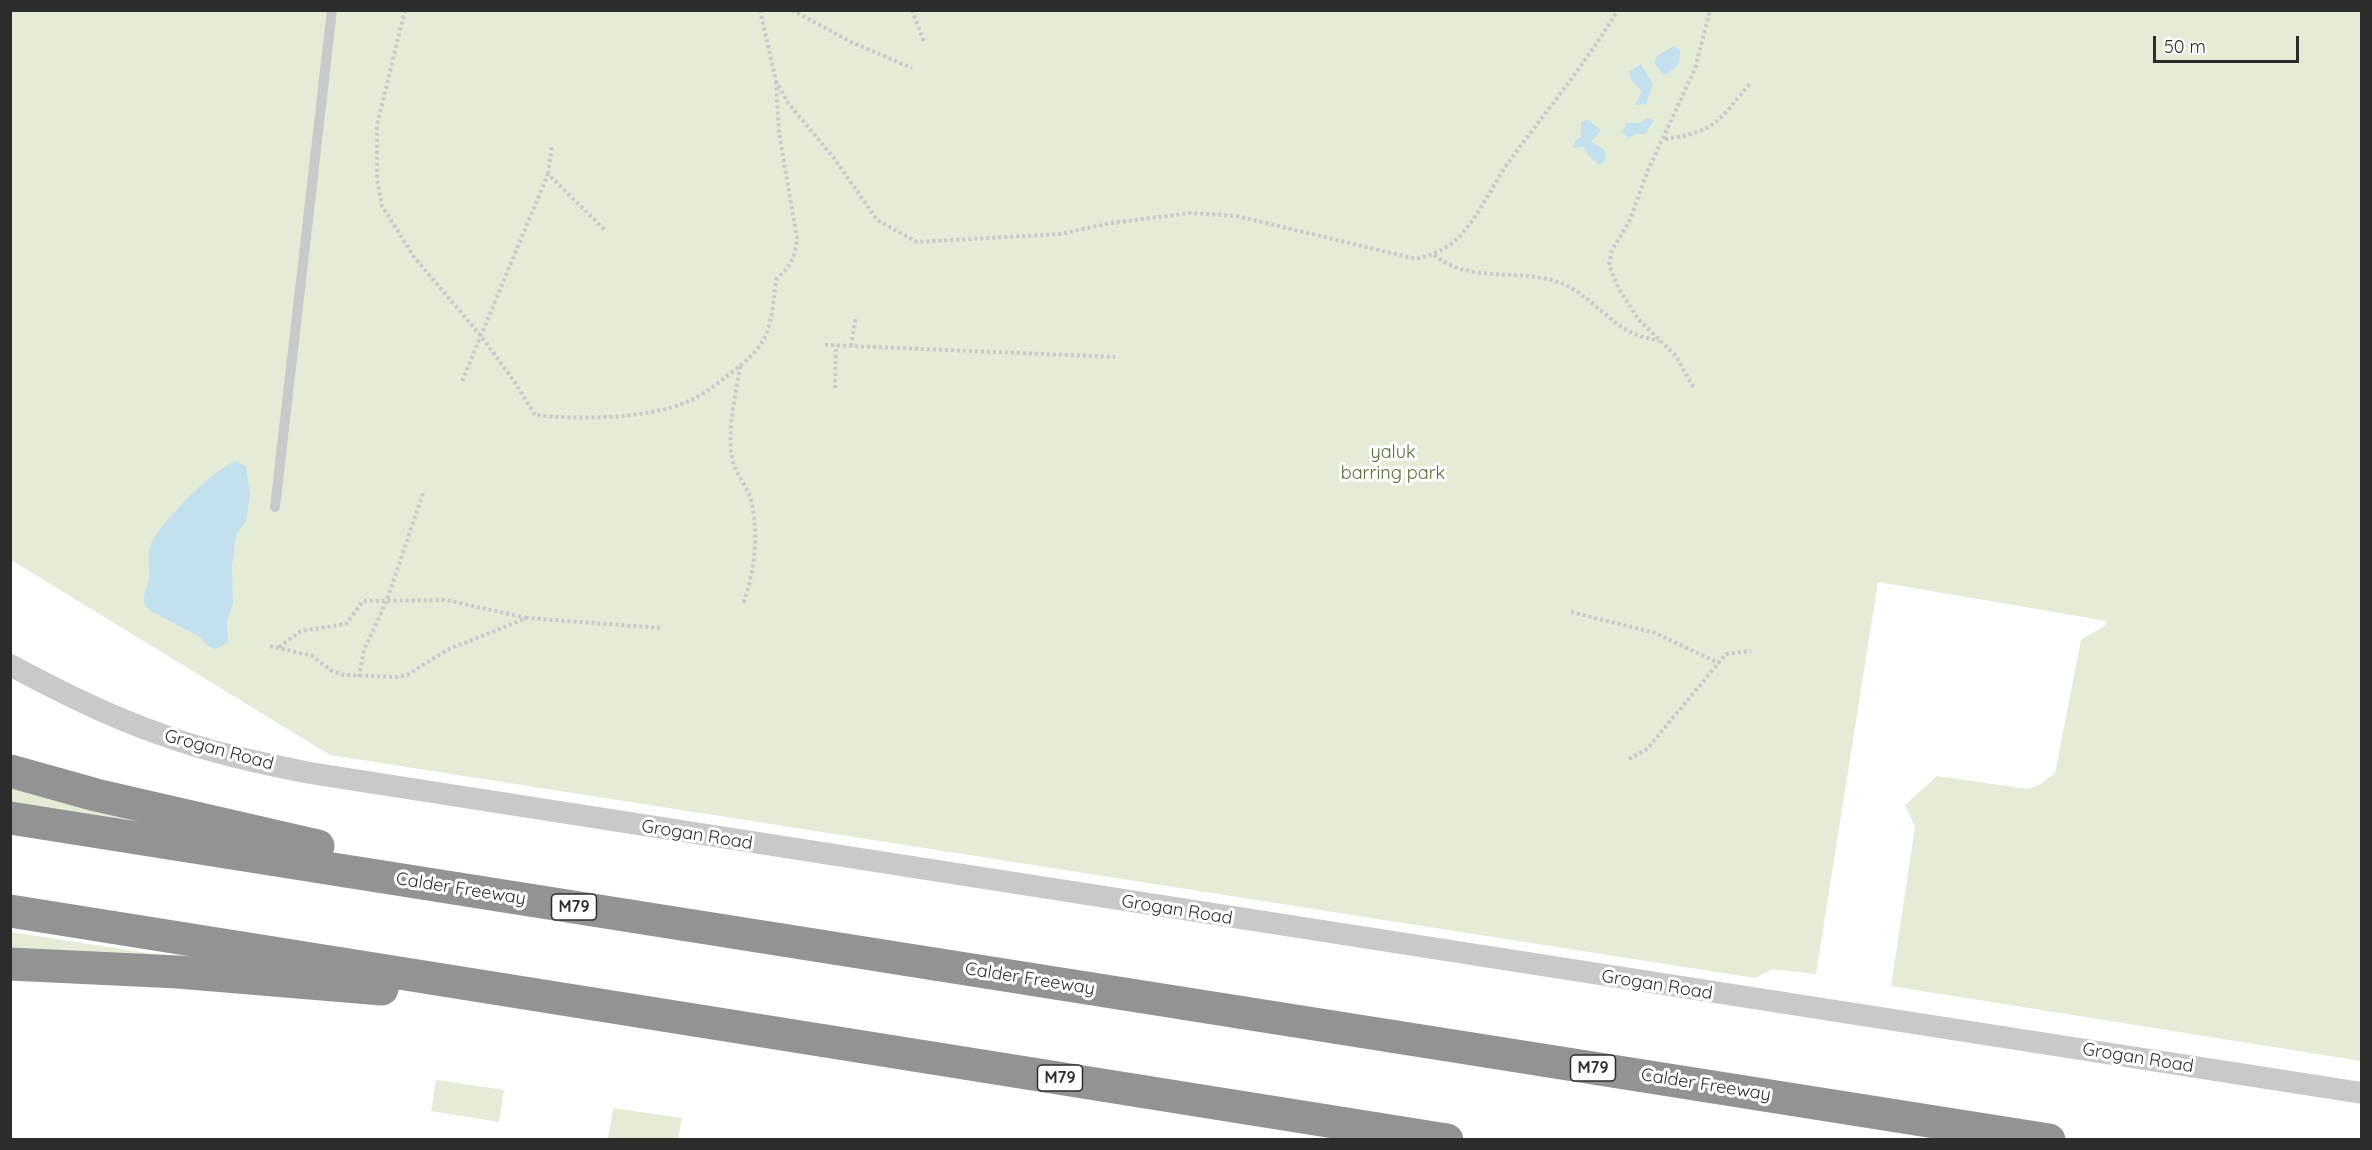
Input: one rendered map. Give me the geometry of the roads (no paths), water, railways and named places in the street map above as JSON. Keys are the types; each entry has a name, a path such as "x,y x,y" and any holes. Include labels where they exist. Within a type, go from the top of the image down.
{"highway":[{"path":"10,771 96,795 358,856 1137,996"},
{"name":"Calder Freeway","path":"10,818 2049,1140"},
{"name":"M79","path":"10,911 1447,1140"},
{"path":"10,964 178,972 673,1016"}],"street":[{"name":"Grogan Road","path":"10,665 95,708 159,734 227,754 310,773 2361,1093"}],"lane":[{"path":"274,507 332,10"}],"water":[{"path":"1674,46 1680,50 1679,62 1672,71 1664,75 1654,63 1657,56"},
{"path":"1641,64 1653,84 1646,104 1635,105 1642,91 1632,81 1629,72"},
{"path":"1648,118 1654,120 1645,134 1636,134 1628,138 1622,132 1627,123 1640,123"},
{"path":"1588,120 1601,130 1591,142 1603,149 1606,155 1604,162 1599,165 1588,155 1584,147 1573,148 1575,141 1581,137 1581,122"},
{"path":"236,461 246,466 250,495 246,521 236,535 232,566 233,603 227,620 228,642 216,649 209,647 200,637 149,610 144,598 149,577 150,548 157,534 176,510 202,485 214,474"}],"park label":[{"name":"yaluk barring park","path":"1393,463"}]}
